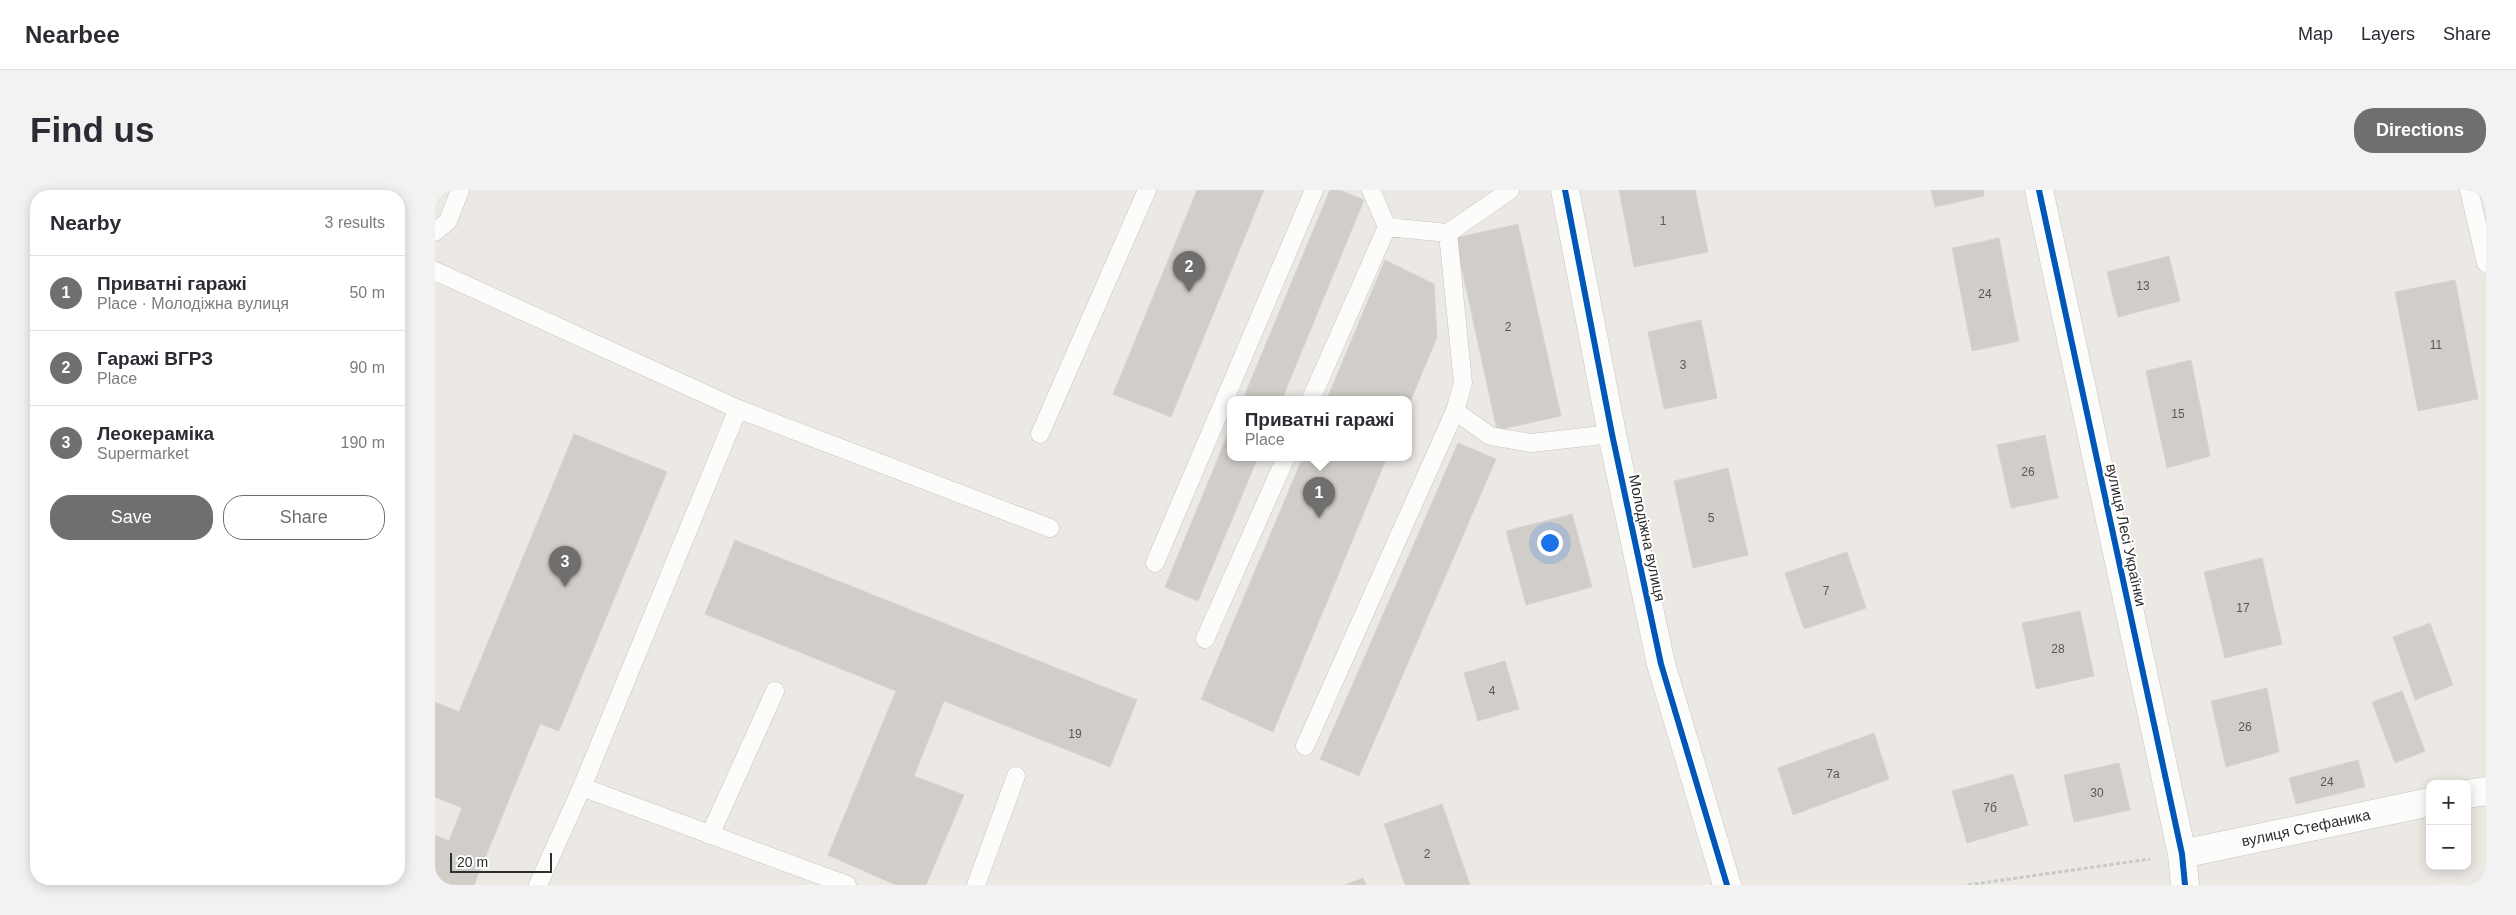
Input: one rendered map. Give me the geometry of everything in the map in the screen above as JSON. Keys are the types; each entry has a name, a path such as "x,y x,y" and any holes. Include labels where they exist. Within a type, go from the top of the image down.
{"street":[{"name":"Молодіжна вулиця","path":"1565,190 1612,434 1661,664 1727,885"},
{"name":"вулиця Лесі Українки","path":"2039,190 2182,854 2185,885"},
{"path":"2471,793 2486,790"},
{"name":"вулиця Стефаника","path":"2182,854 2426,803"}],"lane":[{"path":"435,232 448,221 460,190"},
{"path":"1040,434 1147,190"},
{"path":"1155,564 1314,190"},
{"path":"1312,396 1387,227 1371,190"},
{"path":"1387,227 1448,233 1510,190"},
{"path":"2469,190 2486,263"},
{"path":"1305,746 1455,411 1463,384 1448,233"},
{"path":"435,271 738,408 1050,528"},
{"path":"538,885 582,787 738,408"},
{"path":"1455,411 1490,436 1531,443 1612,434"},
{"path":"1205,639 1284,461"},
{"path":"710,835 775,691"},
{"path":"976,885 1016,776"},
{"path":"582,787 847,885"}],"path":[{"path":"1967,885 2182,854"}],"building":[{"path":"1197,190 1264,190 1171,417 1113,394"},
{"path":"1330,190 1340,190 1364,200 1283,396 1244,396"},
{"path":"1619,190 1695,190 1708,252 1634,267"},
{"path":"1931,190 1983,190 1984,196 1935,207"},
{"path":"1518,224 1561,416 1497,430 1455,238"},
{"path":"1999,238 2019,341 1972,351 1952,248"},
{"path":"2169,256 2180,301 2118,317 2107,272"},
{"path":"1385,260 1434,284 1437,337 1412,397 1328,396"},
{"path":"2455,280 2478,399 2418,411 2395,292"},
{"path":"1701,320 1717,398 1664,409 1648,332"},
{"path":"2191,360 2210,456 2167,468 2146,371"},
{"path":"574,434 667,472 559,731 540,724 474,885 435,885 435,835 449,841 462,808 435,797 435,702 459,712"},
{"path":"2045,435 2058,498 2011,508 1997,445"},
{"path":"1227,436 1227,461 1256,461 1198,601 1165,587"},
{"path":"1458,443 1496,459 1359,776 1320,759"},
{"path":"1301,461 1385,461 1273,732 1201,699"},
{"path":"1728,468 1748,555 1693,568 1674,481"},
{"path":"1572,514 1592,587 1526,605 1506,531"},
{"path":"735,540 1137,700 1110,767 944,701 914,776 964,795 926,885 896,885 828,855 896,691 705,614"},
{"path":"1847,552 1866,608 1804,629 1785,573"},
{"path":"2262,558 2282,644 2225,658 2204,572"},
{"path":"2080,611 2094,676 2036,689 2022,623"},
{"path":"2430,623 2453,685 2415,700 2393,637"},
{"path":"1505,661 1519,709 1478,721 1464,673"},
{"path":"2267,688 2279,752 2226,767 2211,701"},
{"path":"2402,691 2425,751 2395,763 2372,702"},
{"path":"1874,733 1889,779 1793,815 1778,768"},
{"path":"2358,760 2365,787 2296,804 2289,778"},
{"path":"2119,763 2130,810 2074,822 2064,775"},
{"path":"2013,774 2028,825 1967,843 1952,791"},
{"path":"1442,804 1470,885 1405,885 1384,824"},
{"path":"1363,878 1366,885 1345,885"}],"cycle path":[{"path":"1565,190 1612,434 1661,664 1727,885"},
{"path":"2039,190 2182,854 2185,885"}],"place":[{"name":"Гаражі ВГРЗ","path":"1189,292"},
{"name":"Приватні гаражі","path":"1319,518"},
{"name":"Леокераміка","path":"565,587"}]}
